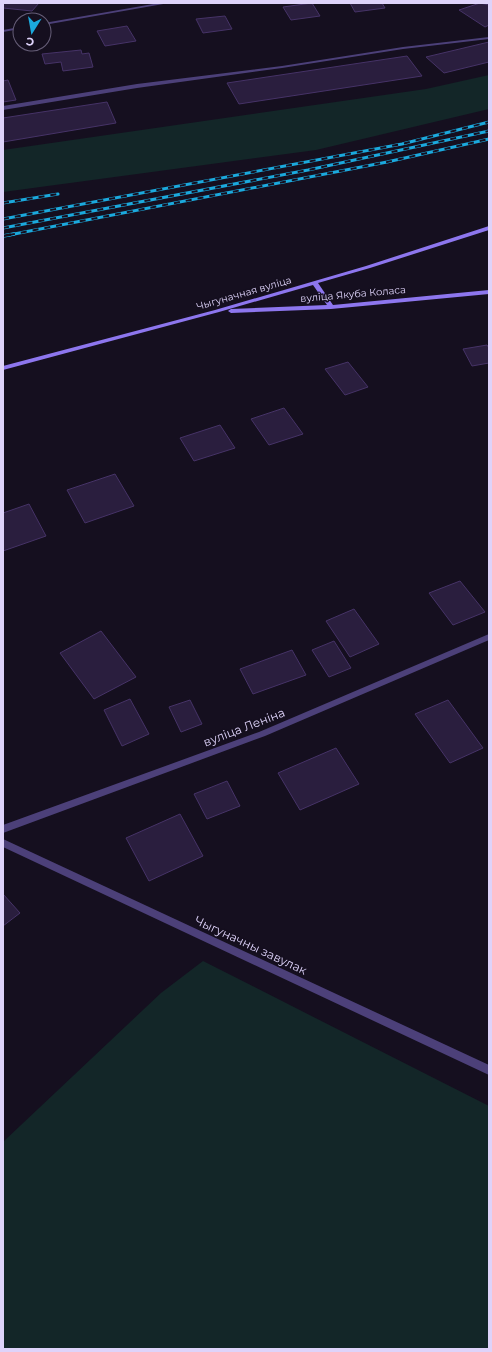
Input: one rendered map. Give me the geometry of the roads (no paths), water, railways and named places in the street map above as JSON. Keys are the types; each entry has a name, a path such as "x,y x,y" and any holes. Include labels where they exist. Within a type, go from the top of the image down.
{"street":[{"path":"52,23 167,3"},
{"path":"3,108 137,86 282,67 404,48 489,38"},
{"name":"Чыгуначная вуліца","path":"3,368 218,311 315,283 489,228"},
{"path":"315,283 331,308"},
{"name":"вуліца Якуба Коласа","path":"218,311 331,308 489,292"},
{"name":"вуліца Леніна","path":"3,829 262,734 489,637"},
{"name":"Чыгуначны завулак","path":"3,843 489,1070"}],"railway":[{"path":"3,219 402,144 489,122"},
{"path":"3,228 308,170 489,131"},
{"path":"9,235 387,162 489,139"},
{"path":"3,203 58,194"},
{"path":"3,236 14,234"}]}
